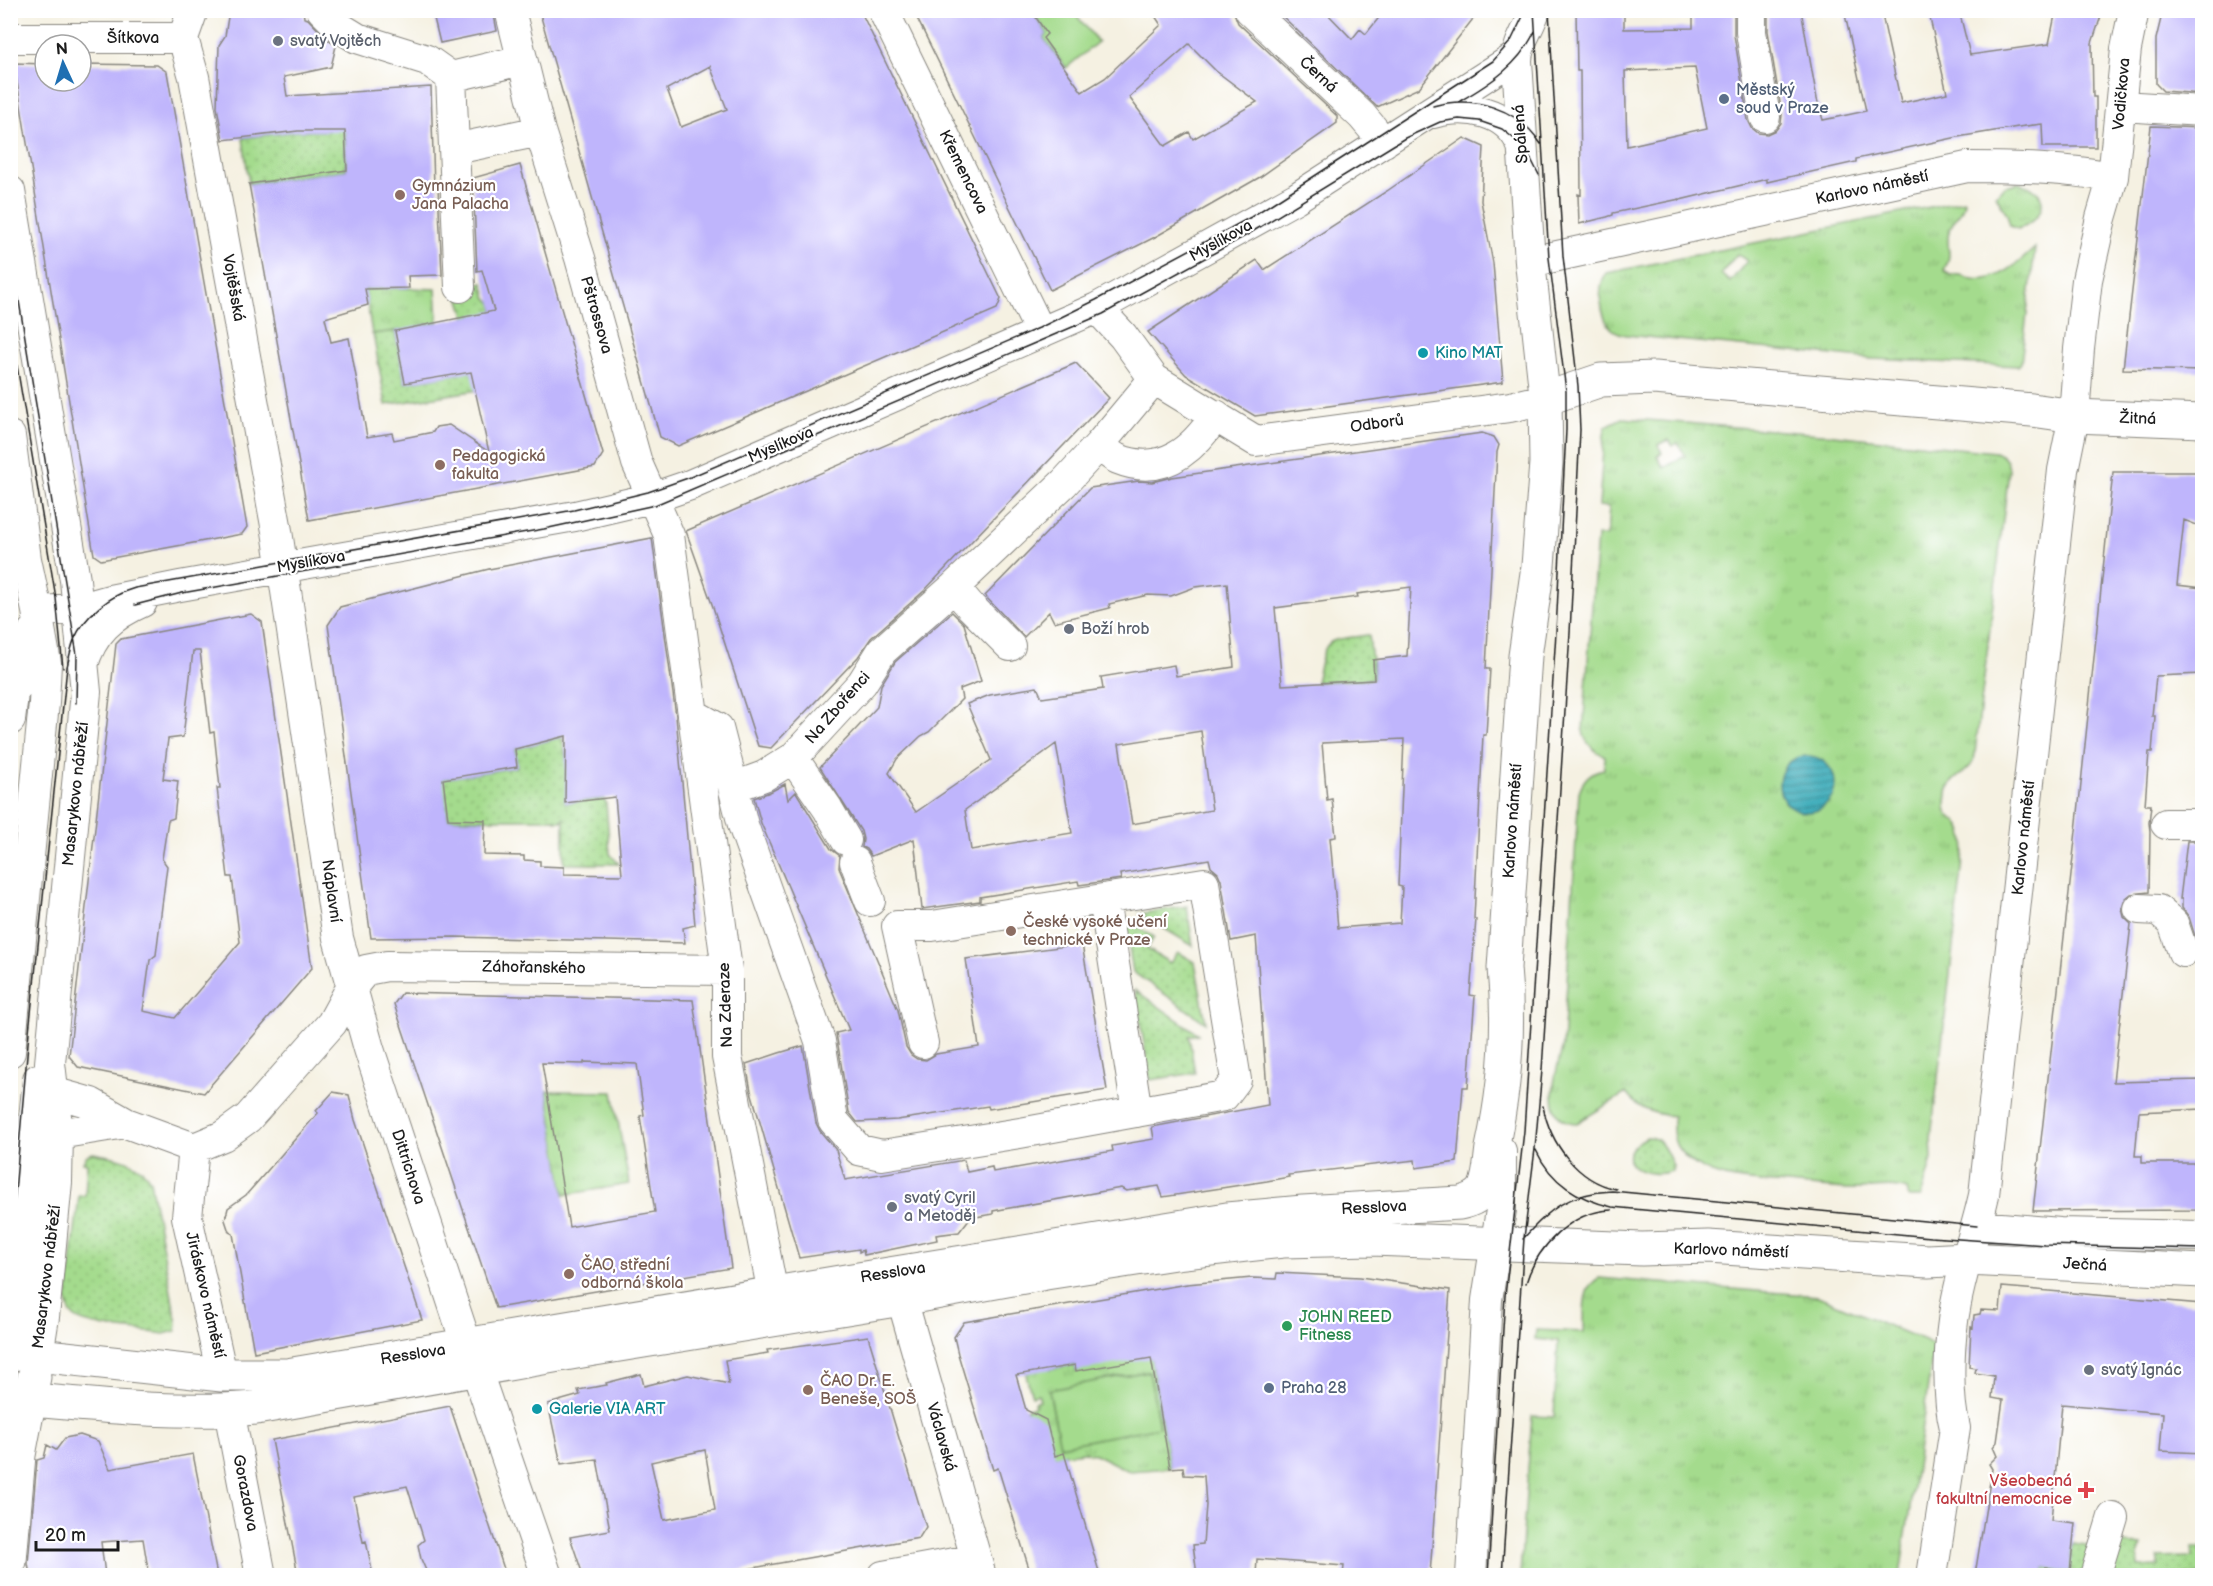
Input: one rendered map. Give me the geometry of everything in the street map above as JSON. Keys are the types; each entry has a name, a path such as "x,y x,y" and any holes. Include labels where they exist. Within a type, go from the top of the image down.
{"main road":[{"path":"1545,399 1601,380 1654,378 2032,410 2074,417"},
{"name":"Karlovo náměstí","path":"1500,1113 1508,1008 1504,968 1524,667 1538,566 1546,463 1545,399"},
{"name":"Žitná","path":"2074,417 2202,420"},
{"name":"Resslova","path":"229,1410 304,1401 471,1357 773,1294 1227,1219 1464,1202 1482,1192 1485,1186 1500,1113"},
{"name":"Resslova","path":"222,1375 286,1375 471,1357 902,1299 1175,1253 1273,1242 1372,1239 1495,1243"},
{"name":"Karlovo náměstí","path":"1495,1243 1642,1249 1708,1247 1928,1262 1967,1259"},
{"name":"Ječná","path":"1967,1259 2202,1271"},
{"name":"Jiráskovo náměstí","path":"17,1354 222,1375"},
{"name":"Masarykovo nábřeží","path":"10,1561 19,1455 20,1398 17,1354"},
{"path":"20,1398 160,1409 229,1410"}],"street":[{"path":"322,10 339,27 357,38 427,60 451,77 522,60"},
{"name":"Pštrossova","path":"510,10 540,131 580,258 637,463 652,498"},
{"name":"Křemencova","path":"883,10 1041,333"},
{"name":"Černá","path":"1250,10 1362,116 1384,142"},
{"name":"Spálená","path":"1530,262 1517,56 1535,10"},
{"path":"1751,10 1751,32 1765,117"},
{"name":"Vodičkova","path":"2113,177 2126,49 2134,10"},
{"name":"Šítkova","path":"10,38 188,24"},
{"name":"Vojtěšská","path":"188,24 194,76 283,567"},
{"name":"Myslíkova","path":"38,611 78,609 180,586 575,516 652,498 690,484 1097,308 1257,221 1517,56"},
{"path":"451,77 460,287"},
{"path":"2121,106 2202,111"},
{"name":"Myslíkova","path":"1424,116 1462,109 1485,113 1511,126 1522,146"},
{"path":"455,149 540,131"},
{"name":"Karlovo náměstí","path":"1545,399 1530,262 1967,167 2030,167 2113,177 2087,280 2074,417 2063,470 1984,1195 1956,1303 1951,1361 1951,1410 1955,1428 1932,1575"},
{"name":"Masarykovo nábřeží","path":"10,191 75,580 86,692 50,1063 58,1134 57,1182 44,1317 17,1354"},
{"name":"Odborů","path":"1097,308 1123,336 1154,379 1256,441 1510,407 1545,399"},
{"name":"Na Zbořenci","path":"734,787 764,776 794,758 862,683 882,651 1064,483 1099,446 1154,379"},
{"path":"1099,446 1116,458 1131,463 1155,464 1175,457 1193,445 1216,415"},
{"path":"10,436 26,559 38,611 45,663 44,703 10,1052"},
{"name":"Na Zderaze","path":"652,498 669,535 727,970 727,1057 773,1294"},
{"name":"Náplavní","path":"283,567 338,938 351,988"},
{"path":"17,1354 76,703 84,663 93,641 111,619 127,609 180,586"},
{"path":"954,586 970,607 1010,646"},
{"path":"10,720 13,694 25,668 38,611"},
{"path":"693,714 718,728 743,825 820,1041 833,1120 859,1150 882,1155 1224,1096 1236,1080 1204,883 932,926 897,926 923,1043"},
{"path":"794,758 833,807 870,900"},
{"path":"2166,824 2202,824"},
{"path":"1104,899 1137,1112"},
{"path":"2139,909 2158,910 2173,923 2183,952"},
{"name":"Záhořanského","path":"351,988 366,970 387,966 727,970"},
{"path":"52,1092 91,1103 126,1123 194,1148 223,1136 248,1118 332,1023 351,988"},
{"name":"Dittrichova","path":"351,988 471,1357 547,1575"},
{"name":"Karlovo náměstí","path":"1471,1575 1487,1300 1501,1210 1500,1113"},
{"path":"58,1134 126,1123"},
{"name":"Jiráskovo náměstí","path":"194,1148 187,1217 222,1375"},
{"path":"1977,1226 2060,1233 2202,1236"},
{"name":"Václavská","path":"902,1299 979,1567"},
{"name":"Gorazdova","path":"229,1410 261,1575"},
{"path":"2095,1575 2113,1517"},
{"path":"883,1575 979,1567"}],"green space":[{"path":"1073,11 1098,42 1066,68 1043,38 1047,34 1033,13"},
{"path":"328,93 344,93 346,170 249,184 243,138 298,131 328,131"},
{"path":"2018,183 2037,192 2042,204 2035,218 2018,229 2010,226 2007,214 1996,195 2004,186"},
{"path":"1964,200 1949,231 1949,255 1944,270 1950,275 1961,275 1973,279 1991,278 2007,271 2035,248 2021,363 2018,366 1873,359 1624,335 1612,329 1602,310 1601,285 1607,273","holes":["1737,254 1747,261 1730,282 1721,274"]},
{"path":"483,283 487,298 492,303 502,342 484,389 386,405 373,334 395,331 405,383 481,370 459,296 460,288"},
{"path":"365,289 436,289 438,322 410,329 372,334"},
{"path":"1622,418 1833,435 1995,452 2007,461 2009,470 1974,761 1951,783 1946,800 1948,814 1960,826 1965,843 1931,1138 1932,1159 1921,1197 1909,1197 1907,1190 1893,1187 1826,1188 1743,1180 1714,1174 1700,1168 1678,1148 1674,1137 1673,1116 1646,1110 1626,1093 1577,1123 1565,1120 1558,1114 1553,1093 1563,1045 1579,792 1588,776 1604,769 1605,756 1591,746 1583,731 1597,536 1607,536 1609,507 1599,506 1606,426","holes":["1668,440 1672,446 1678,443 1685,456 1664,468 1657,456 1662,453 1658,445","1810,756 1801,812 1786,803 1781,795 1792,761"]},
{"path":"1369,635 1374,679 1316,682 1322,656 1329,644 1342,638"},
{"path":"562,737 568,768 565,803 603,799 606,802 610,854 619,864 564,864 564,818 562,821 556,821 556,819 448,819 441,779 517,767 515,749"},
{"path":"1187,906 1193,946 1140,914"},
{"path":"1124,919 1154,937 1147,949 1170,963 1178,952 1195,962 1206,1023 1133,972"},
{"path":"1135,990 1198,1034 1189,1036 1195,1073 1150,1080"},
{"path":"547,1091 613,1092 629,1184 564,1195"},
{"path":"1647,1137 1657,1140 1663,1147 1673,1166 1672,1171 1650,1173 1633,1166 1629,1160 1629,1153 1635,1145"},
{"path":"93,1153 132,1163 139,1167 150,1180 177,1324 176,1331 164,1334 91,1324 74,1317 70,1312 67,1300 79,1195 85,1196 87,1163 83,1162 87,1155"},
{"path":"1599,1278 1818,1296 1934,1345 1900,1575 1520,1575 1532,1416 1554,1417 1558,1341 1535,1339 1536,1330 1584,1332 1586,1295 1593,1282"},
{"path":"1148,1339 1170,1468 1129,1471 1095,1454 1085,1452 1064,1454 1041,1461 1026,1409 1035,1406 1034,1402 1040,1400 1038,1394 1032,1396 1025,1371 1048,1356 1050,1369 1075,1365 1076,1371"},
{"path":"1149,1371 1159,1427 1060,1446 1049,1390"},
{"path":"2073,1544 2099,1548 2116,1544 2142,1545 2138,1556 2139,1567 2159,1566 2159,1558 2192,1557 2193,1548 2202,1548 2202,1575 2043,1576 2045,1567 2069,1571"}],"water":[{"path":"1802,756 1812,756 1827,764 1833,773 1835,784 1833,795 1827,804 1812,812 1802,812 1791,807 1784,800 1779,789 1779,779 1784,768 1791,761"}],"building":[{"path":"234,10 303,10 304,18 308,19 336,46 331,67 284,77 287,96 431,87 434,187 438,186 442,275 408,276 409,288 365,289 368,305 325,318 331,342 349,338 367,437 392,433 394,440 433,432 436,427 449,425 489,452 471,372 405,383 395,331 494,311 482,270 477,271 473,178 520,165 603,454 595,467 309,520 249,184 347,170 345,131 298,131 223,140 217,107 219,45 225,36 228,17"},
{"path":"432,10 493,10 497,31 440,43"},
{"path":"539,10 860,10 1001,299 997,309 678,446 660,437","holes":["710,66 727,109 681,127 667,89"]},
{"path":"913,10 1031,10 1047,34 1043,38 1082,92 1105,78 1161,25 1151,10 1233,10 1238,23 1337,116 1337,123 1260,177 1155,237 1050,290","holes":["1189,44 1216,71 1257,102 1193,139 1189,132 1165,146 1129,97"]},
{"path":"1276,10 1324,10 1352,39 1360,29 1366,34 1385,10 1480,10 1419,88 1377,107"},
{"path":"1576,10 1624,10 1624,29 1693,28 1693,10 1734,10 1734,35 1748,120 1758,133 1767,134 1776,130 1781,123 1782,115 1768,31 1768,10 1801,10 1823,120 1866,111 1844,10 1881,10 1901,103 1947,93 1928,10 1959,10 1970,55 2049,44 2056,10 2103,10 2092,43 2093,97 2096,97 2096,147 2043,147 2042,124 2018,127 1958,137 1856,159 1856,162 1767,182 1767,179 1613,213 1607,217 1579,224 1578,194 1581,195 1580,71 1577,71","holes":["1695,68 1707,128 1627,146 1625,71"]},
{"path":"2163,10 2202,10 2202,94 2163,91 2156,84 2156,39"},
{"path":"14,63 33,64 33,93 93,93 93,64 157,65 167,72 247,527 242,534 101,560 94,555"},
{"path":"2151,126 2202,128 2202,371 2123,369"},
{"path":"1464,138 1484,147 1481,201 1493,263 1503,382 1255,416 1186,375 1148,332 1257,260 1264,270 1387,191"},
{"path":"1076,363 1109,398 924,591 871,638 858,657 771,748 758,746 686,531"},
{"path":"1482,433 1494,437 1499,445 1486,669 1490,669 1486,735 1483,735 1474,919 1476,919 1470,995 1475,996 1468,1087 1463,1087 1457,1162 1416,1168 1415,1160 1288,1175 1289,1177 1267,1181 1163,1197 1159,1186 1126,1191 1121,1188 993,1211 993,1214 970,1218 959,1232 936,1235 937,1240 864,1255 863,1250 859,1252 859,1249 799,1258 751,1091 746,1064 779,1053 803,1046 816,1123 836,1150 845,1180 964,1160 967,1172 992,1167 993,1172 1113,1151 1112,1146 1154,1139 1152,1127 1268,1105 1256,936 1231,941 1221,880 1218,873 1211,867 1209,859 1120,874 1121,879 1079,885 1078,881 980,897 980,901 922,909 914,839 871,856 862,847 861,831 820,767 877,707 881,685 895,662 952,612 964,624 981,681 960,689 962,699 929,732 921,736 897,759 889,773 916,812 991,760 967,704 990,695 1037,687 1042,698 1103,689 1101,677 1174,665 1176,676 1234,667 1227,583 1195,587 1171,596 1148,595 1109,604 1110,608 1054,622 1049,612 1024,637 985,596 1090,488 1139,481 1152,482 1172,477","holes":["1411,587 1407,656 1373,660 1374,680 1282,685 1275,608 1358,597 1357,594","1201,731 1212,810 1132,824 1119,744","1404,739 1398,886 1402,887 1400,923 1338,928 1330,838 1336,837 1332,799 1327,800 1322,743","1056,744 1072,833 971,850 965,810"]},
{"path":"2113,472 2202,472 2202,527 2184,520 2177,585 2202,588 2202,674 2156,676 2152,716 2155,716 2152,752 2149,752 2145,805 2151,805 2149,892 2131,894 2125,899 2122,908 2124,917 2131,924 2113,1082 2202,1080 2202,1109 2139,1112 2135,1156 2142,1156 2142,1163 2202,1163 2202,1210 2033,1211 2078,813"},
{"path":"652,538 676,716 695,925 683,928 685,943 455,937 371,938 328,625 340,607 489,569","holes":["566,736 565,803 615,797 622,875 564,874 564,867 540,866 540,861 524,860 524,856 484,855 485,820 448,819 443,779 517,767 515,749"]},
{"path":"251,614 262,622 312,968 204,1093 78,1067 69,1056 116,644 121,639","holes":["193,651 200,651 210,733 214,732 220,788 217,788 228,877 232,877 240,942 175,1018 143,1011 150,960 156,955 167,866 162,859 168,820 174,818 178,781 163,779 168,739 183,737"]},
{"path":"785,784 788,800 796,792 831,849 840,856 839,868 898,1010 906,1047 911,1055 917,1059 926,1060 936,1054 979,1047 966,959 1082,944 1107,1090 989,1109 988,1106 897,1120 857,1122 849,1112 836,1033 849,1030 761,823 754,798"},
{"path":"2187,841 2202,841 2202,952 2200,952 2189,917 2182,908 2182,899 2180,899"},
{"path":"402,993 693,1000 731,1268 496,1308 394,1004","holes":["542,1063 637,1064 644,1115 640,1116 655,1212 569,1227"]},
{"path":"333,1092 349,1095 355,1120 422,1320 254,1352 233,1234 229,1232 225,1220 228,1208 246,1195 318,1113 316,1111"},
{"path":"1277,1273 1360,1277 1450,1290 1430,1575 1343,1575 1344,1566 1257,1559 1256,1575 1197,1575 1193,1545 1203,1544 1206,1505 1204,1476 1184,1475 1183,1467 1170,1468 1151,1358 1076,1371 1075,1365 1016,1375 1026,1410 1046,1420 1055,1456 1064,1453 1100,1575 1031,1575 998,1468 993,1470 958,1354 954,1337 964,1322 1187,1284 1252,1278 1276,1279"},
{"name":"svatý Ignác","path":"2002,1287 2202,1304 2202,1453 2160,1451 2163,1413 2062,1404 2051,1520 2075,1523 2070,1572 2045,1567 2043,1575 1975,1575 1992,1469 1989,1464 1997,1456 1993,1447 1997,1442 2003,1400 1992,1398 1994,1376 1975,1373 1976,1368 1969,1367 1971,1327 1973,1328 1974,1315 1980,1314 1981,1310 2000,1311"},
{"path":"868,1336 926,1527 919,1538 714,1575 583,1575 570,1537 610,1530 597,1459 561,1464 548,1404 580,1395 578,1390 607,1385 606,1383 641,1374 644,1386 688,1375 729,1384 725,1360 768,1353 767,1350","holes":["705,1450 715,1510 664,1520 651,1462"]},
{"path":"450,1406 506,1575 428,1575 418,1545 424,1540 407,1486 354,1497 363,1542 366,1541 373,1575 298,1575 272,1440"},
{"path":"80,1435 98,1441 110,1469 193,1454 217,1575 149,1575 143,1539 101,1542 105,1575 30,1575 28,1564 37,1460 44,1458 47,1445 56,1450 65,1438"}],"tram line":[{"path":"10,1250 29,1032 67,667 78,631 107,601 135,588 574,510 648,492 688,478 1039,328 1251,217 1493,61 1511,41 1526,10"},
{"path":"1488,1576 1505,1296 1524,1131 1556,632 1566,430 1566,391 1549,258 1534,10"},
{"path":"1502,1576 1524,1238 1542,1070 1570,633 1580,430 1578,386 1563,256 1549,10"},
{"path":"1460,101 1503,72 1521,54 1535,31"},
{"path":"1433,106 1464,102 1494,107 1520,121 1541,144"},
{"path":"135,605 182,593 544,529 655,505 1103,314 1247,235 1405,138 1440,122 1459,119 1479,121 1502,129 1528,153 1539,175"},
{"path":"10,246 77,655 76,703"},
{"path":"10,324 56,598 63,668"},
{"path":"1543,1106 1552,1133 1568,1158 1589,1178 1616,1189"},
{"path":"1536,1150 1549,1172 1567,1188 1588,1199 1612,1207 1930,1237 2045,1245 2202,1249"},
{"path":"1523,1239 1542,1219 1562,1204 1584,1195 1612,1191 1977,1226"},
{"path":"1526,1283 1538,1257 1558,1233 1583,1217 1612,1210"}],"place":[{"name":"svatý Vojtěch","path":"278,41"},
{"name":"Městský soud v Praze","path":"1724,99"},
{"name":"Gymnázium Jana Palacha","path":"400,195"},
{"name":"Kino MAT","path":"1423,353"},
{"name":"Pedagogická fakulta","path":"440,465"},
{"name":"Boží hrob","path":"1069,629"},
{"name":"České vysoké učení technické v Praze","path":"1011,931"},
{"name":"svatý Cyril a Metoděj","path":"892,1207"},
{"name":"ČAO, střední odborná škola","path":"569,1274"},
{"name":"JOHN REED Fitness","path":"1287,1326"},
{"name":"svatý Ignác","path":"2089,1370"},
{"name":"Praha 28","path":"1269,1388"},
{"name":"ČAO Dr. E. Beneše, SOŠ","path":"808,1390"},
{"name":"Galerie VIA ART","path":"537,1409"},
{"name":"Všeobecná fakultní nemocnice","path":"2086,1490"}]}
